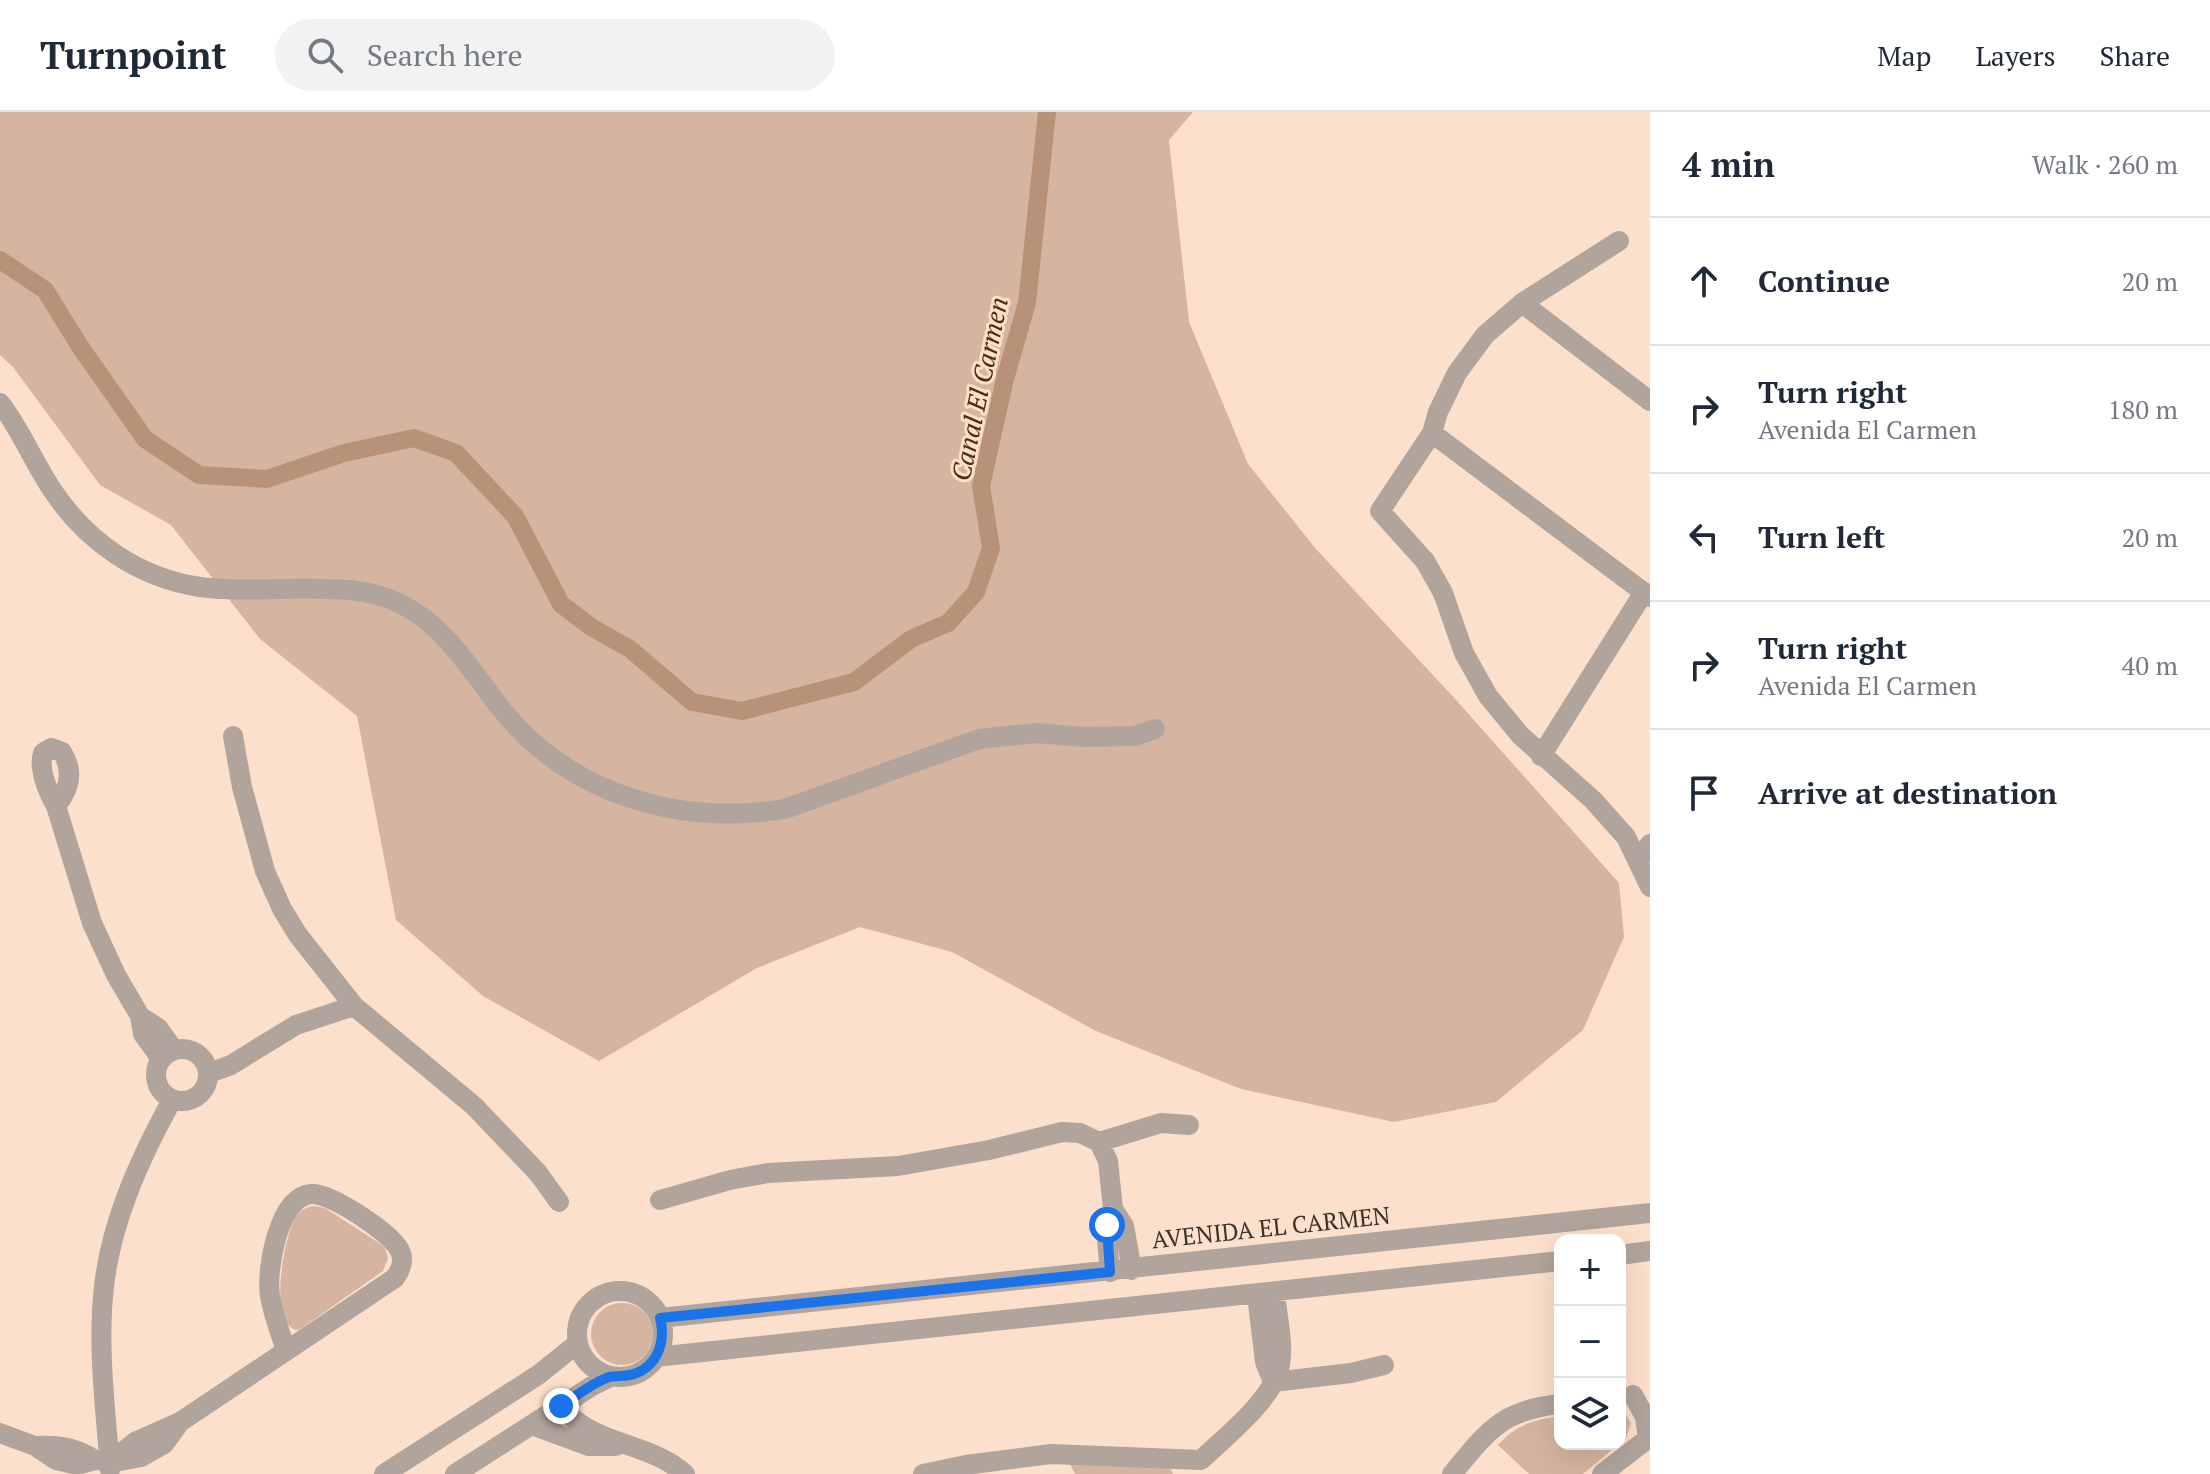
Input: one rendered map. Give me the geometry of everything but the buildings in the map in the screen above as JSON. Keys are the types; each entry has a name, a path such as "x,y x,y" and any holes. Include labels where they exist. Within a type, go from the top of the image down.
{"street":[{"path":"1619,241 1522,303 1469,354 1447,392 1432,433 1380,511 1425,561 1443,593 1464,653 1488,696 1520,735 1593,800 1644,853 1650,887"},
{"path":"1522,303 1650,401"},
{"path":"0,403 62,505 91,536 124,560 161,577 200,587 360,590 392,599 418,613 439,631 504,711 542,750 588,780 638,802 711,815 760,813 785,809 979,739 1036,733 1084,737 1135,736 1155,729"},
{"path":"1432,433 1647,594 1541,756"},
{"path":"233,736 242,787 273,890 298,935 354,1006 474,1106 538,1173 559,1202"},
{"path":"56,806 92,923 116,975 140,1016 158,1028 167,1054"},
{"path":"209,1073 231,1065 296,1025 354,1006"},
{"path":"182,1048 203,1058 209,1073 206,1088 195,1099 187,1101 172,1100 157,1082 157,1066 167,1054 182,1048"},
{"path":"105,1465 102,1316 108,1262 128,1193 172,1100"},
{"path":"1099,1142 1161,1123 1189,1125"},
{"path":"660,1200 730,1180 768,1173 898,1166 989,1150 1062,1132 1080,1133 1099,1142 1111,1176 1113,1209 1106,1229 1110,1272"},
{"path":"0,1433 35,1446 75,1449 105,1465 153,1451 170,1437 180,1422 390,1282 401,1267 401,1255 393,1243 346,1207 318,1194 300,1197 290,1207 281,1224 271,1264 269,1294 286,1350"},
{"path":"1113,1209 1124,1226 1132,1270"},
{"name":"AVENIDA EL CARMEN","path":"660,1318 1650,1213"},
{"path":"1626,1254 1650,1251"},
{"path":"656,1357 1554,1262"},
{"path":"623,1291 639,1295 660,1318 662,1338 656,1357 640,1372 612,1376 599,1371 587,1362 578,1343 578,1327 583,1312 594,1300 608,1293 623,1291"},
{"path":"923,1474 1051,1454 1195,1467 1249,1413 1273,1382 1280,1359 1266,1294"},
{"path":"384,1474 538,1375 578,1343"},
{"path":"1273,1382 1351,1373 1384,1365"},
{"path":"455,1474 612,1376"},
{"path":"1602,1474 1649,1438 1645,1417 1634,1395"},
{"path":"1452,1474 1489,1431 1506,1418 1530,1408 1554,1405"},
{"path":"561,1406 578,1424 661,1457 685,1474"},
{"path":"532,1425 589,1446 624,1444"}],"shaded area":[{"path":"0,112 1193,112 1169,140 1189,322 1248,464 1316,549 1619,883 1624,937 1583,1030 1496,1102 1394,1122 1241,1089 1096,1031 952,952 860,927 757,968 599,1061 483,996 396,920 357,716 260,639 171,525 100,485 13,367 0,355"},
{"path":"314,1206 325,1208 379,1243 385,1248 388,1258 383,1271 299,1330 289,1326 283,1314 280,1298 283,1259 297,1215"},
{"path":"616,1303 628,1303 644,1312 651,1322 651,1346 644,1356 628,1365 616,1365 596,1351 591,1340 591,1328 605,1308"},
{"path":"1626,1415 1631,1423 1626,1438"},
{"path":"1554,1417 1554,1450 1612,1450 1583,1474 1529,1474 1498,1445 1512,1432"},
{"path":"1070,1464 1170,1468 1173,1474 1075,1474"}],"waterway":[{"name":"Canal El Carmen","path":"0,260 45,290 81,348 145,439 199,475 267,479 344,453 414,438 456,453 515,516 561,604 591,627 630,649 692,702 742,711 854,682 911,639 948,623 976,592 991,548 981,486 1005,379 1027,303 1047,112"}],"route":[{"path":"561,1406 612,1376 626,1376 646,1368 661,1345 663,1331 660,1318 1110,1272 1107,1225"}]}
